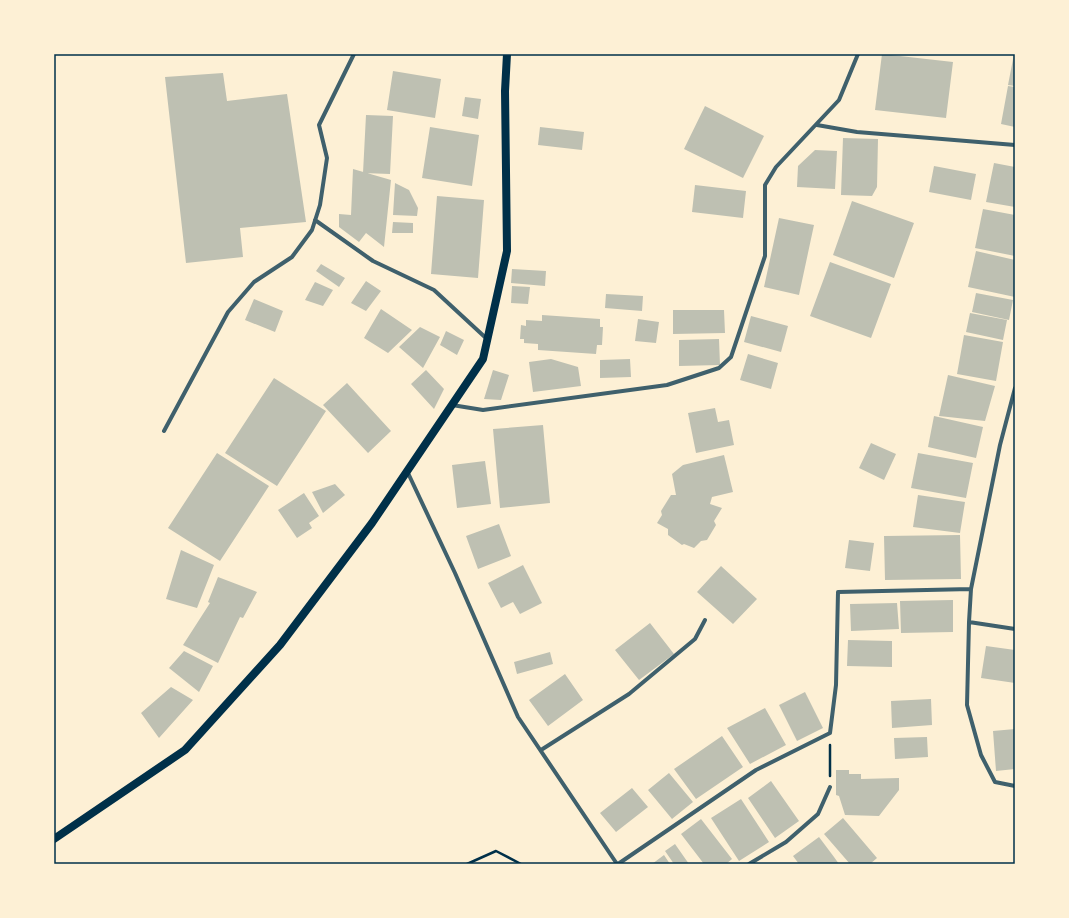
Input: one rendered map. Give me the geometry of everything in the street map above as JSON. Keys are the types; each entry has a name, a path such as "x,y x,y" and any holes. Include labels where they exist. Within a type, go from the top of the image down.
{"main road":[{"path":"54,839 185,750 280,645 408,473 483,359 507,251 505,91 507,54"}],"street":[{"path":"164,431 228,312 254,282 292,258 312,230 320,205 327,158 319,125 354,54"},
{"path":"452,405 483,410 667,385 720,368 731,357 765,256 765,185 776,167 839,100 858,54"},
{"path":"817,125 857,132 1015,145"},
{"path":"315,220 373,261 434,290 487,339"},
{"path":"1015,388 1000,446 972,589 969,622 967,705 981,755 995,782 1015,786"},
{"path":"408,473 455,573 518,717 618,864 756,770 830,733 836,685 838,592 972,589"},
{"path":"541,750 629,694 695,639 705,620"},
{"path":"969,622 1015,629"},
{"path":"749,864 786,842 818,814 830,787"}],"path":[{"path":"830,733 830,787"},
{"path":"467,864 496,851 521,864"}],"building":[{"path":"882,54 953,62 946,118 875,110"},
{"path":"1015,54 1015,86 1008,85"},
{"path":"393,71 441,79 435,118 387,110"},
{"path":"223,73 227,101 287,94 306,222 240,228 243,257 186,263 165,77"},
{"path":"1008,86 1015,87 1015,127 1001,124"},
{"path":"465,97 481,99 478,119 462,116"},
{"path":"705,106 764,136 743,178 684,149"},
{"path":"366,115 393,116 390,174 363,173"},
{"path":"430,127 479,135 472,186 422,178"},
{"path":"540,127 584,132 582,150 538,145"},
{"path":"843,138 878,139 877,187 872,196 841,195"},
{"path":"815,150 837,151 835,189 797,187 798,166"},
{"path":"994,163 1015,167 1015,207 986,202"},
{"path":"934,166 976,174 971,200 929,192"},
{"path":"353,169 391,180 384,247 366,233 359,242 339,227 339,214 351,215"},
{"path":"395,183 409,190 418,208 417,216 393,215"},
{"path":"695,185 746,191 743,218 692,212"},
{"path":"437,196 484,200 478,278 431,274"},
{"path":"852,201 914,223 894,278 833,255"},
{"path":"983,209 1015,215 1015,256 975,248"},
{"path":"779,218 814,225 799,295 764,287"},
{"path":"393,222 413,223 413,233 392,233"},
{"path":"976,251 1015,260 1015,297 968,287"},
{"path":"830,262 891,284 871,338 810,316"},
{"path":"321,264 345,278 339,287 316,271"},
{"path":"512,269 546,271 545,286 511,283"},
{"path":"366,281 381,291 366,311 351,303"},
{"path":"315,282 333,290 323,306 305,300"},
{"path":"512,286 530,287 528,304 511,303"},
{"path":"976,293 1013,300 1009,320 972,312"},
{"path":"606,294 643,296 642,311 605,308"},
{"path":"254,299 283,311 275,332 245,320"},
{"path":"381,309 412,330 388,353 364,338"},
{"path":"673,310 724,310 725,333 673,334"},
{"path":"970,313 1007,320 1003,340 966,332"},
{"path":"542,315 600,319 600,327 603,327 602,345 597,345 596,354 538,350 538,344 524,343 524,339 520,339 521,325 526,326 526,320 542,321"},
{"path":"751,316 788,326 781,352 744,342"},
{"path":"638,319 659,322 656,343 635,341"},
{"path":"420,327 440,337 423,368 399,347"},
{"path":"446,331 464,340 457,355 440,345"},
{"path":"964,335 1003,342 996,381 957,374"},
{"path":"719,339 720,365 679,366 679,340"},
{"path":"748,354 778,363 771,389 740,380"},
{"path":"551,359 578,367 581,386 533,392 529,362"},
{"path":"630,359 631,377 600,378 600,360"},
{"path":"426,370 444,389 434,409 411,384"},
{"path":"493,370 509,375 501,400 484,399"},
{"path":"948,375 995,386 985,421 939,416"},
{"path":"274,378 326,411 277,486 225,453"},
{"path":"347,383 391,431 368,453 323,405"},
{"path":"715,408 718,422 729,420 734,445 696,453 688,413"},
{"path":"934,416 983,427 976,458 928,447"},
{"path":"543,425 550,503 500,508 493,429"},
{"path":"871,443 896,454 884,480 859,468"},
{"path":"217,453 269,486 220,561 168,528"},
{"path":"918,453 973,463 966,498 911,488"},
{"path":"724,455 733,492 712,497 710,504 722,508 714,521 716,525 707,540 701,541 694,548 684,544 682,545 668,535 668,529 657,523 662,515 661,511 671,495 676,495 672,474 683,465"},
{"path":"485,461 491,504 457,508 452,465"},
{"path":"335,484 345,495 323,513 312,492"},
{"path":"304,493 319,516 309,523 312,528 297,538 278,510"},
{"path":"918,495 965,502 960,533 913,527"},
{"path":"499,524 511,556 478,569 466,536"},
{"path":"960,535 961,579 885,580 884,536"},
{"path":"849,540 874,543 870,571 845,568"},
{"path":"181,550 214,565 197,608 166,599"},
{"path":"523,565 542,603 520,614 513,602 501,608 488,583"},
{"path":"721,566 757,599 733,624 697,592"},
{"path":"218,577 257,592 243,618 240,617 218,663 183,645 210,603 208,602"},
{"path":"953,600 953,632 901,633 900,601"},
{"path":"897,603 899,629 851,631 850,604"},
{"path":"650,623 674,654 639,680 615,650"},
{"path":"848,640 892,641 892,667 847,666"},
{"path":"986,646 1015,650 1015,683 981,678"},
{"path":"184,651 213,666 199,692 169,668"},
{"path":"550,652 553,664 517,674 514,662"},
{"path":"565,674 583,700 548,726 529,700"},
{"path":"171,687 193,700 159,738 141,713"},
{"path":"805,692 823,728 797,741 779,705"},
{"path":"931,699 932,725 892,728 891,701"},
{"path":"765,708 786,745 750,764 727,728"},
{"path":"1015,729 1015,769 996,771 993,731"},
{"path":"722,736 743,767 696,799 674,769"},
{"path":"927,737 928,757 895,759 894,738"},
{"path":"836,770 849,770 849,774 861,774 861,779 899,778 899,790 879,816 845,815 839,796 836,795"},
{"path":"669,773 693,802 672,819 648,790"},
{"path":"771,781 799,821 775,838 748,798"},
{"path":"632,788 648,807 616,832 600,813"},
{"path":"741,799 769,842 739,861 711,818"},
{"path":"843,818 877,858 870,864 850,864 824,834"},
{"path":"701,819 732,859 726,864 704,864 681,834"},
{"path":"819,837 839,864 799,864 793,856"},
{"path":"675,844 689,864 674,864 665,851"},
{"path":"664,855 670,864 652,864"}]}
